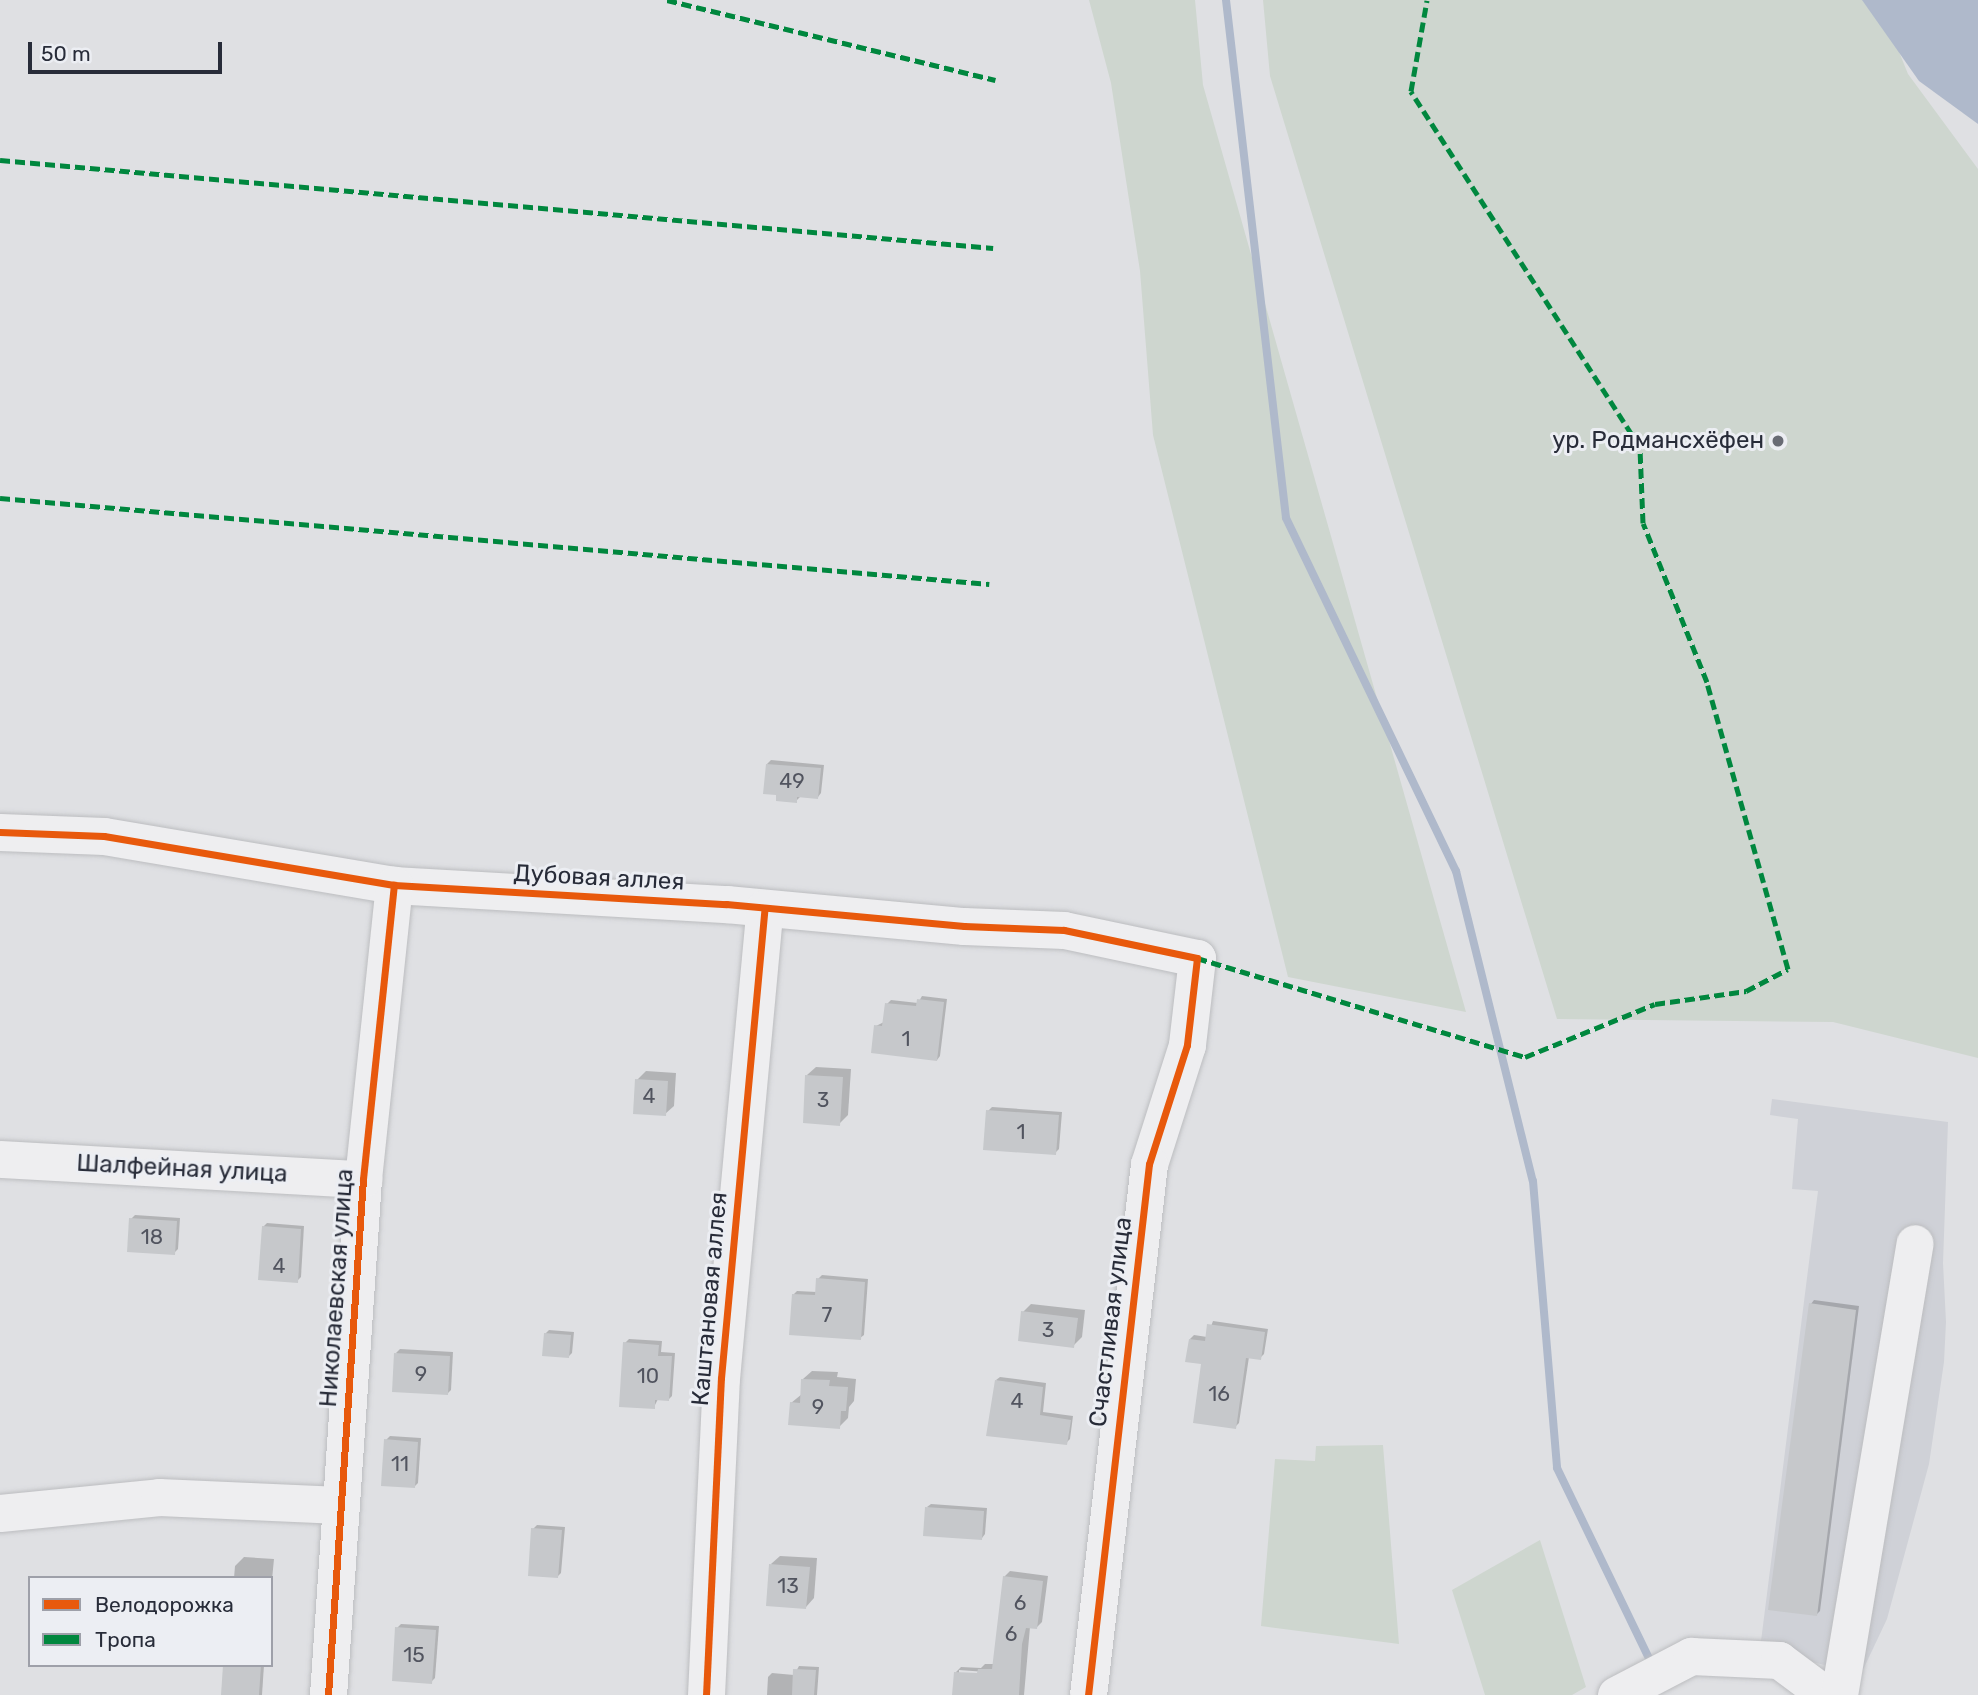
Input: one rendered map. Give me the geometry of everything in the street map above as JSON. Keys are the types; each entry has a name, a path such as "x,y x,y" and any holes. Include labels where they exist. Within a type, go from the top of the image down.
{"street":[{"name":"Дубовая аллея","path":"0,832 104,835 394,885 765,908 964,926 1064,930 1197,958"},
{"name":"Николаевская улица","path":"328,1695 363,1179 394,885"},
{"name":"Каштановая аллея","path":"706,1695 721,1378 765,908"},
{"name":"Счастливая улица","path":"1088,1695 1149,1164 1186,1045 1197,958"},
{"name":"Шалфейная улица","path":"0,1159 363,1179"},
{"path":"1839,1695 1915,1243"},
{"path":"0,1513 159,1497 340,1505"},
{"path":"1616,1695 1691,1656 1779,1660 1826,1695"}],"shaded area":[{"path":"1089,0 1195,0 1203,85 1466,1012 1288,977 1153,435 1140,271 1111,83"},
{"path":"1263,0 1878,0 1908,74 1978,169 1978,1058 1833,1022 1557,1019 1270,76"},
{"path":"1772,1099 1948,1122 1943,1263 1946,1322 1944,1362 1929,1464 1887,1619 1861,1674 1760,1649 1818,1191 1792,1189 1798,1119 1770,1115"},
{"path":"1383,1445 1399,1644 1261,1626 1275,1459 1315,1461 1316,1446"},
{"path":"1540,1540 1586,1687 1572,1695 1485,1695 1452,1590"}],"water":[{"path":"1862,0 1978,0 1978,124 1919,81"}],"building":[{"path":"766,764 821,768 818,799 797,797 797,803 776,801 776,795 763,794"},
{"path":"917,999 944,1002 937,1061 871,1053 874,1025 882,1026 885,1003 916,1006"},
{"path":"805,1075 843,1077 840,1126 803,1123"},
{"path":"635,1079 668,1081 666,1116 633,1114"},
{"path":"986,1110 1059,1115 1056,1155 983,1150"},
{"path":"129,1218 177,1221 175,1255 127,1252"},
{"path":"262,1226 301,1229 298,1283 258,1280"},
{"path":"816,1278 865,1282 861,1340 789,1335 792,1294 815,1295"},
{"path":"1809,1303 1856,1310 1817,1616 1768,1610"},
{"path":"1021,1311 1078,1318 1074,1348 1018,1341"},
{"path":"1207,1324 1265,1332 1261,1360 1246,1358 1236,1429 1193,1423 1201,1364 1185,1362 1189,1339 1205,1341"},
{"path":"544,1333 571,1335 569,1358 542,1356"},
{"path":"623,1342 659,1345 658,1356 672,1356 669,1401 655,1400 655,1409 619,1407"},
{"path":"394,1353 450,1356 448,1395 392,1392"},
{"path":"801,1379 830,1380 829,1386 848,1387 846,1411 841,1411 840,1429 788,1425 790,1402 800,1403"},
{"path":"995,1380 1043,1387 1040,1415 1071,1420 1067,1445 986,1436"},
{"path":"384,1439 418,1442 415,1488 381,1486"},
{"path":"925,1507 984,1511 982,1540 923,1536"},
{"path":"531,1528 562,1530 558,1578 528,1576"},
{"path":"769,1564 810,1567 806,1609 766,1606"},
{"path":"1003,1576 1043,1581 1037,1629 1026,1628 1022,1644 1019,1695 952,1695 954,1672 977,1673 978,1669 992,1669"},
{"path":"395,1627 436,1630 432,1684 392,1681"},
{"path":"223,1667 261,1667 259,1695 221,1695"},
{"path":"793,1669 816,1670 814,1695 792,1695"}],"waterway":[{"path":"1226,0 1286,518 1456,871 1533,1181 1557,1468 1653,1667"}],"marked path":[{"path":"667,0 995,80"},
{"path":"1197,958 1525,1057 1655,1004 1746,991 1788,969 1707,682 1643,523 1640,447 1411,91 1427,0"},
{"path":"0,160 993,248"},
{"path":"0,498 989,584"}],"cycle path":[{"path":"0,832 104,836 394,885 726,904 964,926 1064,930 1197,958 1187,1045 1149,1164 1088,1695"},
{"path":"328,1695 363,1179 394,885"},
{"path":"706,1695 721,1378 765,908"}],"place":[{"name":"ур. Родмансхёфен","path":"1778,441"}]}
